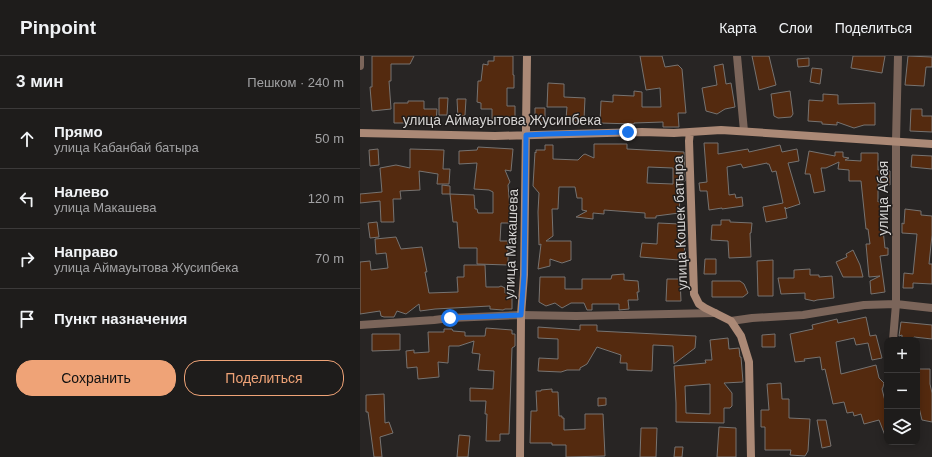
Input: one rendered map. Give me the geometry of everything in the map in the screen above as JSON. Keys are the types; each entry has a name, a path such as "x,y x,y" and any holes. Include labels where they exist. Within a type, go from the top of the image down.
{"street":[{"path":"360,56 360,66"},
{"name":"улица Макашева","path":"520,457 521,315 524,275 527,56"},
{"path":"737,56 744,131"},
{"name":"улица Абая","path":"893,337 896,304 896,141 898,56"},
{"name":"улица Аймауытова Жусипбека","path":"360,133 526,135 690,132 721,130 932,144"},
{"name":"улица Кошек батыра","path":"690,132 689,141 694,294 699,304 731,321"},
{"path":"751,457 749,362 741,336 731,321 752,318 803,315 864,304 896,304 932,308"},
{"path":"360,325 450,318 521,315 576,316 715,313"}],"building":[{"path":"372,56 414,56 410,64 391,64 391,81 389,81 391,109 372,111 370,87 372,87"},
{"path":"494,56 513,56 514,88 507,88 507,106 515,106 515,120 492,120 492,109 481,109 481,103 477,102 478,81 481,81 483,64 488,65 488,61 494,61"},
{"path":"640,56 662,56 665,67 678,65 682,69 686,113 678,113 679,127 663,127 663,122 634,124 600,123 601,101 613,102 613,95 634,96 634,91 642,92 642,107 661,107 660,88 646,90"},
{"path":"752,56 769,56 776,85 759,90"},
{"path":"853,56 885,56 882,73 851,68"},
{"path":"908,56 932,57 932,67 926,67 924,86 905,85"},
{"path":"809,58 809,66 798,67 797,59"},
{"path":"723,64 726,84 731,83 735,107 725,109 717,114 706,111 702,88 717,85 714,66"},
{"path":"812,68 822,69 820,84 810,82"},
{"path":"548,83 564,84 564,97 585,98 584,119 575,122 566,119 567,107 547,107"},
{"path":"790,91 793,114 791,117 778,118 774,116 771,94"},
{"path":"823,94 838,95 838,104 875,103 875,125 864,125 854,128 837,122 837,125 808,121 809,100 823,101"},
{"path":"439,98 448,98 447,115 439,115"},
{"path":"457,99 466,99 465,115 458,118"},
{"path":"408,101 424,101 424,109 437,109 436,123 394,123 394,103 408,103"},
{"path":"535,108 545,108 545,122 535,121"},
{"path":"911,109 922,109 922,116 932,116 932,132 910,131"},
{"path":"704,143 718,143 718,154 748,149 749,152 780,145 782,152 797,149 799,161 788,163 800,204 785,209 787,218 766,222 763,207 783,203 776,171 772,172 769,164 767,163 743,168 741,164 727,167 729,195 735,194 736,198 742,197 743,206 709,210 707,191 700,191 699,183 707,182"},
{"path":"594,144 627,144 627,149 684,152 685,181 681,181 679,213 656,216 656,218 645,218 645,213 604,210 604,214 593,213 593,219 576,217 587,211 582,210 582,198 577,198 575,187 559,187 558,209 552,209 553,236 546,241 571,241 571,260 562,263 550,259 550,266 538,269 541,244 539,245 539,193 533,186 536,150 545,150 545,145 553,145 553,159 578,160 585,154 594,158","holes":["648,167 673,168 673,184 647,183"]},
{"path":"478,147 513,149 511,171 505,170 510,182 508,185 510,208 514,208 514,223 501,223 500,241 508,241 508,265 477,264 477,248 459,248 457,222 453,222 450,194 474,195 475,209 477,209 478,213 493,213 493,192 489,190 474,189 477,163 459,164 459,151 477,150"},
{"path":"378,149 379,165 370,166 369,150"},
{"path":"410,149 444,150 443,169 450,169 449,184 437,184 438,174 419,171 420,190 400,191 401,199 393,199 394,222 381,222 380,201 360,203 360,194 382,192 380,168 396,165 410,168"},
{"path":"809,151 835,156 835,152 843,152 843,157 849,158 845,160 861,161 861,153 878,153 878,170 890,171 890,185 878,184 878,202 880,201 885,248 888,248 888,255 880,256 885,292 871,294 870,281 880,276 869,277 866,244 870,244 868,229 866,229 861,181 849,181 849,170 838,169 839,162 826,168 821,168 825,191 814,193 810,174 805,174"},
{"path":"912,155 932,156 932,169 911,167"},
{"path":"442,185 450,186 450,194 442,194"},
{"path":"905,209 921,211 921,215 932,216 929,264 932,264 932,284 913,283 913,288 903,288 904,273 913,274 917,234 902,233 902,223 904,224"},
{"path":"721,220 752,223 750,233 751,257 729,258 728,241 711,240 712,225 721,225"},
{"path":"377,222 379,237 370,238 368,223"},
{"path":"658,223 680,224 679,235 684,235 683,241 685,241 684,258 679,257 679,260 640,257 642,243 657,244"},
{"path":"396,237 401,249 422,247 429,293 458,292 457,277 464,277 464,265 485,265 486,287 501,286 505,288 505,293 512,293 512,309 490,309 490,306 420,311 419,304 406,314 397,311 394,317 381,316 380,311 360,314 360,262 370,261 371,270 388,268 386,253 376,254 375,239"},
{"path":"853,250 860,265 863,277 843,277 836,262 847,257 846,254"},
{"path":"705,259 716,259 716,274 704,274"},
{"path":"773,260 773,296 758,296 757,261"},
{"path":"810,269 810,275 819,275 819,277 832,276 834,298 814,301 805,299 805,293 781,294 778,278 794,278 794,270"},
{"path":"624,274 624,280 638,281 638,300 628,300 629,309 619,310 619,304 592,304 592,310 587,310 584,303 571,303 562,308 555,303 546,306 539,302 540,277 565,277 565,289 582,289 582,279 611,279 612,275"},
{"path":"667,279 680,279 681,301 666,301"},
{"path":"712,281 740,281 744,284 748,293 743,297 712,297"},
{"path":"866,317 870,336 876,335 882,358 872,360 868,343 856,345 854,338 836,342 841,374 876,365 879,378 884,383 882,389 884,397 884,433 879,420 864,424 861,414 854,416 853,412 847,413 844,402 833,404 825,369 822,370 820,357 795,362 790,334 813,329 812,325 837,319 838,323"},
{"path":"901,322 932,325 932,339 902,337 902,335 899,336"},
{"path":"580,325 597,325 597,331 696,336 695,348 674,364 673,346 653,345 652,371 627,370 627,363 620,363 621,355 597,347 587,364 580,368 580,370 567,370 561,372 538,371 539,358 558,359 558,339 538,338 538,327 580,330"},
{"path":"486,328 512,330 512,334 515,334 515,346 512,348 509,434 500,434 500,441 486,441 486,401 470,401 470,388 493,389 494,371 478,370 480,354 472,353 474,341 459,346 449,346 448,363 438,362 439,377 418,379 417,367 407,368 406,351 414,350 414,353 429,352 428,332 444,332 444,329 452,329 453,331 465,332 465,336 485,336"},
{"path":"372,334 400,334 400,350 372,351"},
{"path":"775,334 775,347 762,347 762,335"},
{"path":"728,338 729,349 739,348 743,382 724,383 732,393 732,406 730,408 724,408 724,423 676,422 674,366 706,363 705,360 712,360 710,340","holes":["710,384 710,414 686,413 685,386"]},
{"path":"920,369 930,369 932,422 922,420 920,412"},
{"path":"781,383 782,399 789,399 789,418 810,419 808,451 805,456 790,455 791,450 765,450 765,427 761,427 761,410 769,410 767,384"},
{"path":"552,389 552,392 558,392 559,416 564,418 564,430 585,429 585,414 603,414 605,456 566,457 566,445 552,445 552,443 530,443 531,411 537,411 536,391"},
{"path":"384,394 385,423 389,422 393,433 380,437 382,457 374,457 368,412 366,412 366,395"},
{"path":"598,398 606,398 606,405 598,406"},
{"path":"817,420 826,420 831,446 822,448"},
{"path":"719,427 736,428 736,457 717,457"},
{"path":"641,428 657,428 656,457 640,457"},
{"path":"459,435 470,436 468,457 457,457"},
{"path":"675,447 683,447 682,457 674,457"}],"route":[{"path":"450,318 521,315 524,275 526,135 628,132"}]}
